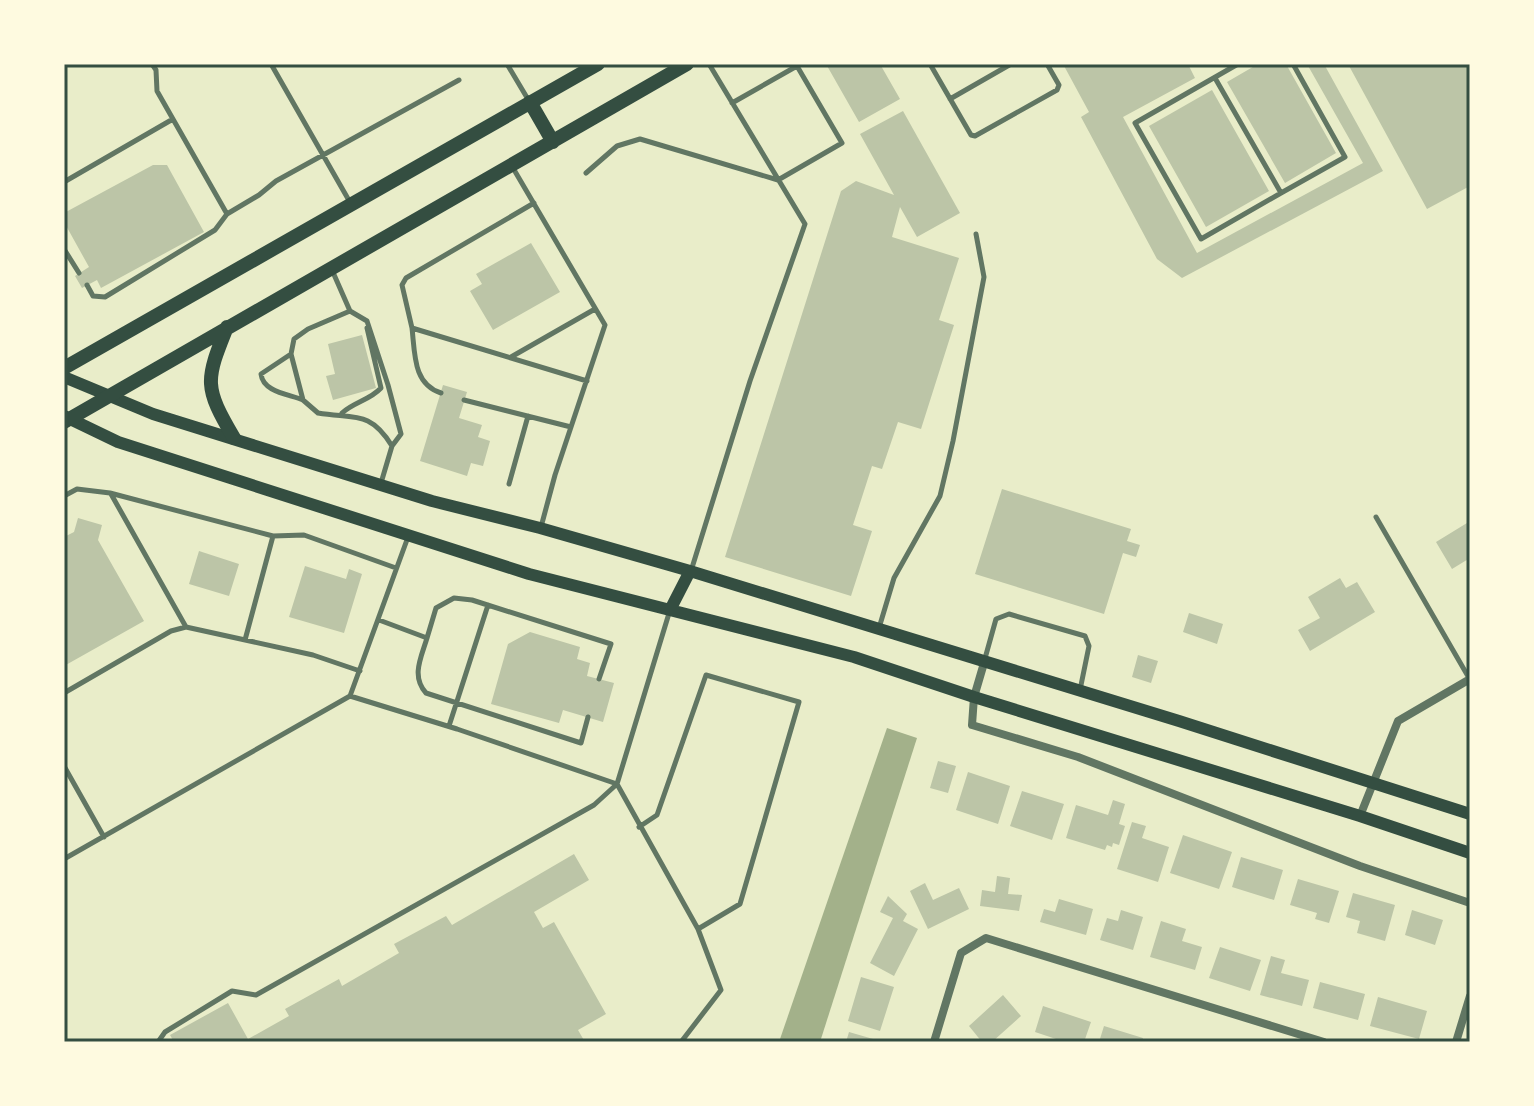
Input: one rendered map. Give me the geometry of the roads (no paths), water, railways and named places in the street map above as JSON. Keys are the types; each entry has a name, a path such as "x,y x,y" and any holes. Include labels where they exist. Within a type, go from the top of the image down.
{"main road":[{"path":"64,368 598,64"},
{"path":"66,419 687,64"},
{"path":"530,102 553,142"},
{"path":"227,327 212,364 209,384 215,407 234,438"},
{"path":"64,377 153,414 432,501 690,571 1470,814"},
{"path":"66,419 118,442 529,574 854,657 1470,853"},
{"path":"670,610 690,571"}],"street":[{"path":"984,663 974,697 972,725 1078,757 1360,866 1470,903"},
{"path":"1360,816 1371,782 1398,721 1470,679"},
{"path":"934,1042 961,953 986,938 1324,1042"},
{"path":"1456,1042 1470,996"}],"lane":[{"path":"152,64 156,70 157,91 227,214"},
{"path":"271,64 352,205"},
{"path":"507,64 530,102"},
{"path":"690,571 750,381 805,224 709,64"},
{"path":"930,64 971,135 975,136 1057,90 1059,85 1047,64"},
{"path":"950,99 1011,64"},
{"path":"1219,64 1224,72"},
{"path":"1238,64 1135,123 1201,239 1345,157 1293,64"},
{"path":"586,173 617,146 640,139 778,180 842,143 797,66 732,103"},
{"path":"1215,78 1281,193"},
{"path":"87,285 93,296 105,297 215,230 227,214 276,181 459,80"},
{"path":"64,182 173,119"},
{"path":"511,165 605,325 540,528"},
{"path":"441,393 429,389 419,375 402,285 406,278 534,203"},
{"path":"878,629 894,578 940,496 984,277 976,234"},
{"path":"64,249 79,273"},
{"path":"331,269 350,311 367,321 401,434 392,446 381,484"},
{"path":"510,358 595,309"},
{"path":"303,400 291,345 298,334 350,311"},
{"path":"341,414 351,405 374,396 381,388 366,334 367,321"},
{"path":"412,328 587,381"},
{"path":"291,354 261,374 265,386 303,400 318,413 341,414 381,427 392,446"},
{"path":"464,400 571,427"},
{"path":"509,484 528,416"},
{"path":"64,496 77,489 110,493 273,536 304,535 396,568"},
{"path":"110,493 186,627"},
{"path":"1376,517 1470,679"},
{"path":"64,859 350,696 409,535"},
{"path":"245,640 273,536"},
{"path":"588,717 581,743 426,693 420,686 417,670 436,608 454,598 488,605 611,644 599,679"},
{"path":"449,726 488,605"},
{"path":"158,1042 165,1032 232,991 256,995 594,805 617,784 670,610"},
{"path":"984,663 996,619 1009,614 1085,636 1089,646 1080,691"},
{"path":"379,620 427,638"},
{"path":"64,693 171,631 186,627 313,655 360,671"},
{"path":"639,827 657,815 706,675 799,702 740,904 698,929"},
{"path":"350,696 449,726 617,784 698,929 721,990 681,1042"},
{"path":"64,766 104,837"}]}
